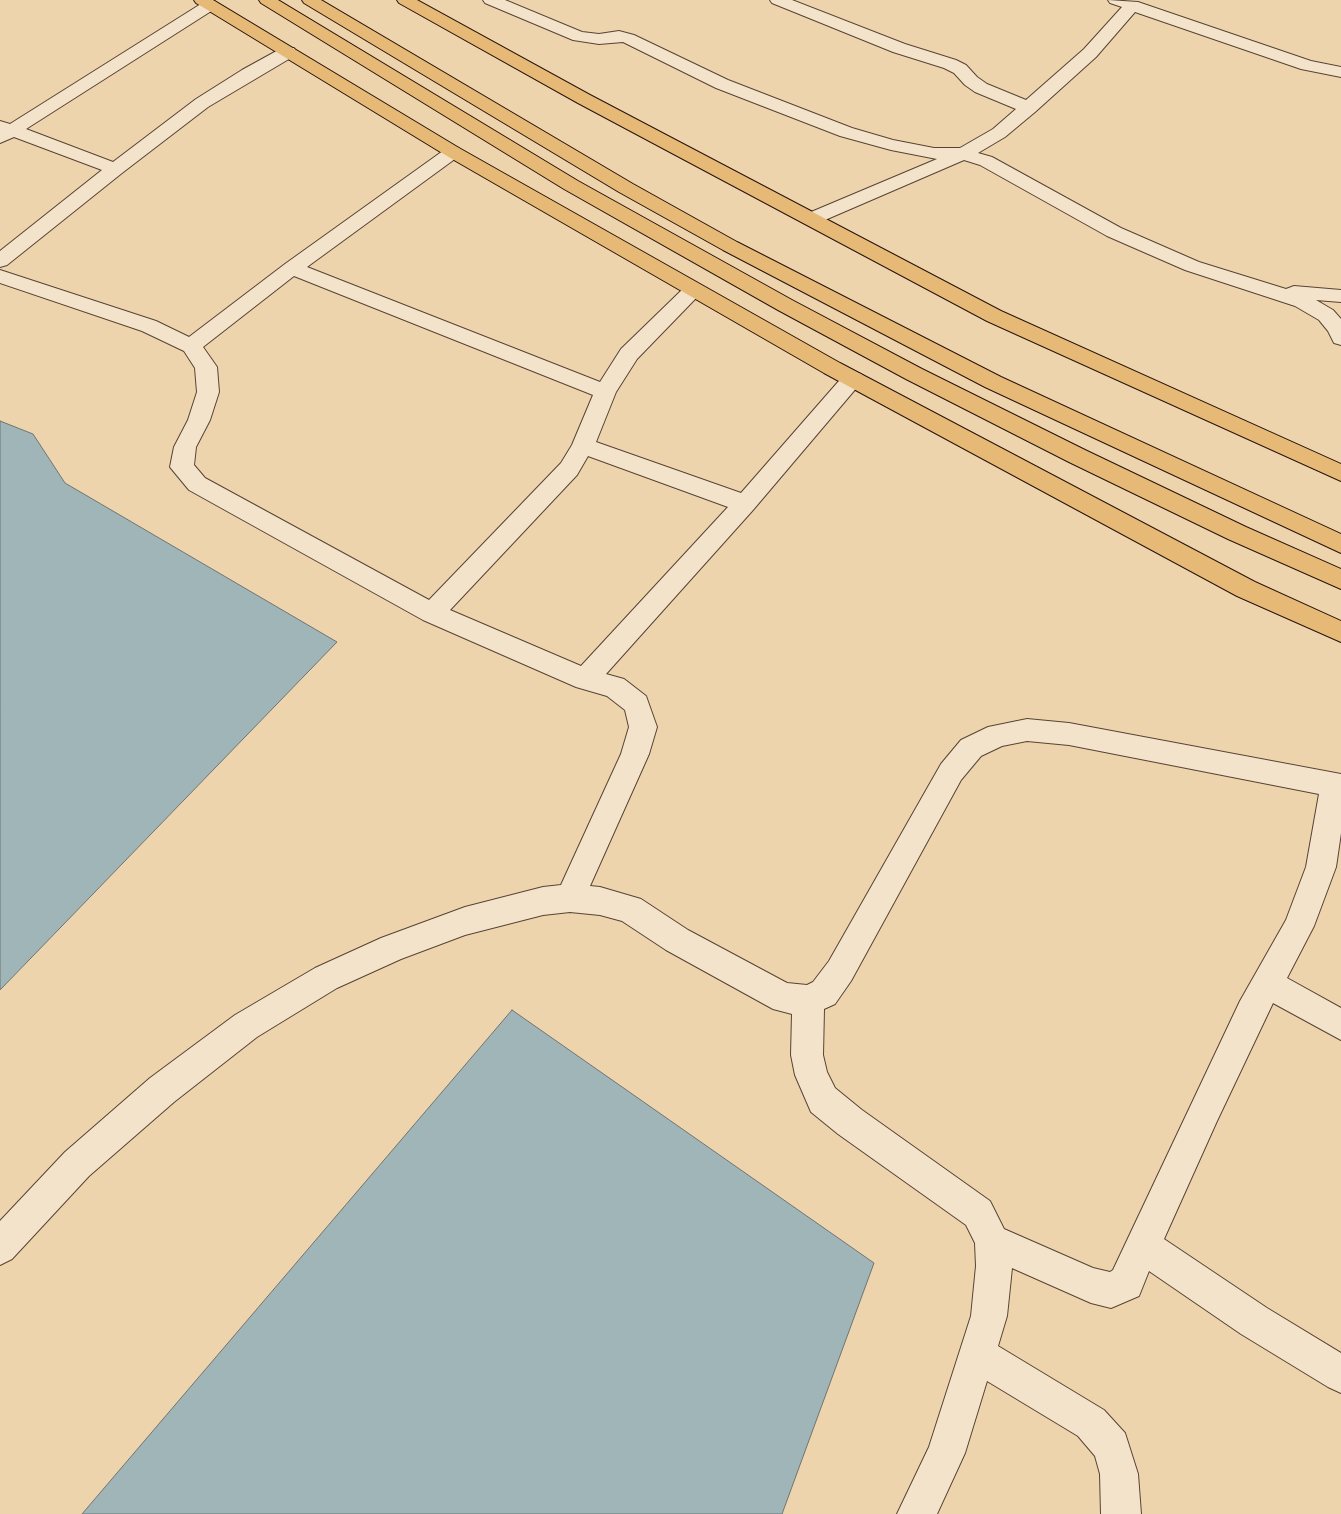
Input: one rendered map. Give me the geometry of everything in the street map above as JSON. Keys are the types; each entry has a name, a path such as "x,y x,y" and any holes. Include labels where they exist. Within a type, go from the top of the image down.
{"main road":[{"path":"268,0 571,185 777,301 914,374 1068,451 1237,533 1341,580"},
{"path":"310,0 626,188 730,246 993,382 1341,544"},
{"path":"405,0 584,99 994,316 1341,472"},
{"path":"206,3 453,152 853,379 1246,589 1341,632"}],"street":[{"path":"491,0 579,37 599,39 619,36 628,38 722,84 846,132 891,146 963,154 986,161 1131,240 1192,266 1302,301 1326,315 1338,329 1341,338"},
{"path":"778,0 899,48 950,64 960,69 971,81 981,88 1029,108"},
{"path":"4,132 206,3"},
{"path":"811,219 963,154 999,133 1090,53 1124,3 1290,59 1341,72"},
{"path":"0,261 115,169 202,103 288,52"},
{"path":"4,132 115,169"},
{"path":"191,346 292,268 453,152"},
{"path":"292,268 605,392"},
{"path":"0,276 149,326 191,346 206,367 208,392 199,420 185,446 182,467 197,484 432,612 585,679 615,687 637,704 643,727 634,754 570,898"},
{"path":"432,612 569,469 583,446 605,392 629,354 694,289"},
{"path":"1265,289 1341,296"},
{"path":"585,679 745,504 853,379"},
{"path":"583,446 745,504"},
{"path":"0,1247 77,1164 162,1090 246,1026 326,978 392,948 465,921 543,900 570,898 600,901 630,909 677,940 784,998 808,1000 824,993 840,971 951,772 971,748 998,735 1026,730 1069,734 1338,785 1321,867 1299,926 1266,983 1205,1108 1126,1283 1111,1290 1091,1285 992,1242"},
{"path":"1266,983 1341,1025"},
{"path":"808,1000 808,1055 811,1075 823,1100 850,1122 978,1213 992,1242 994,1266 989,1316 946,1454 917,1514"},
{"path":"1142,1246 1254,1321 1341,1374"},
{"path":"977,1354 1091,1423 1112,1446 1119,1474 1121,1514"}],"shaded area":[{"path":"0,421 33,434 65,483 337,642 0,990"},
{"path":"512,1010 874,1263 782,1514 82,1514"}]}
